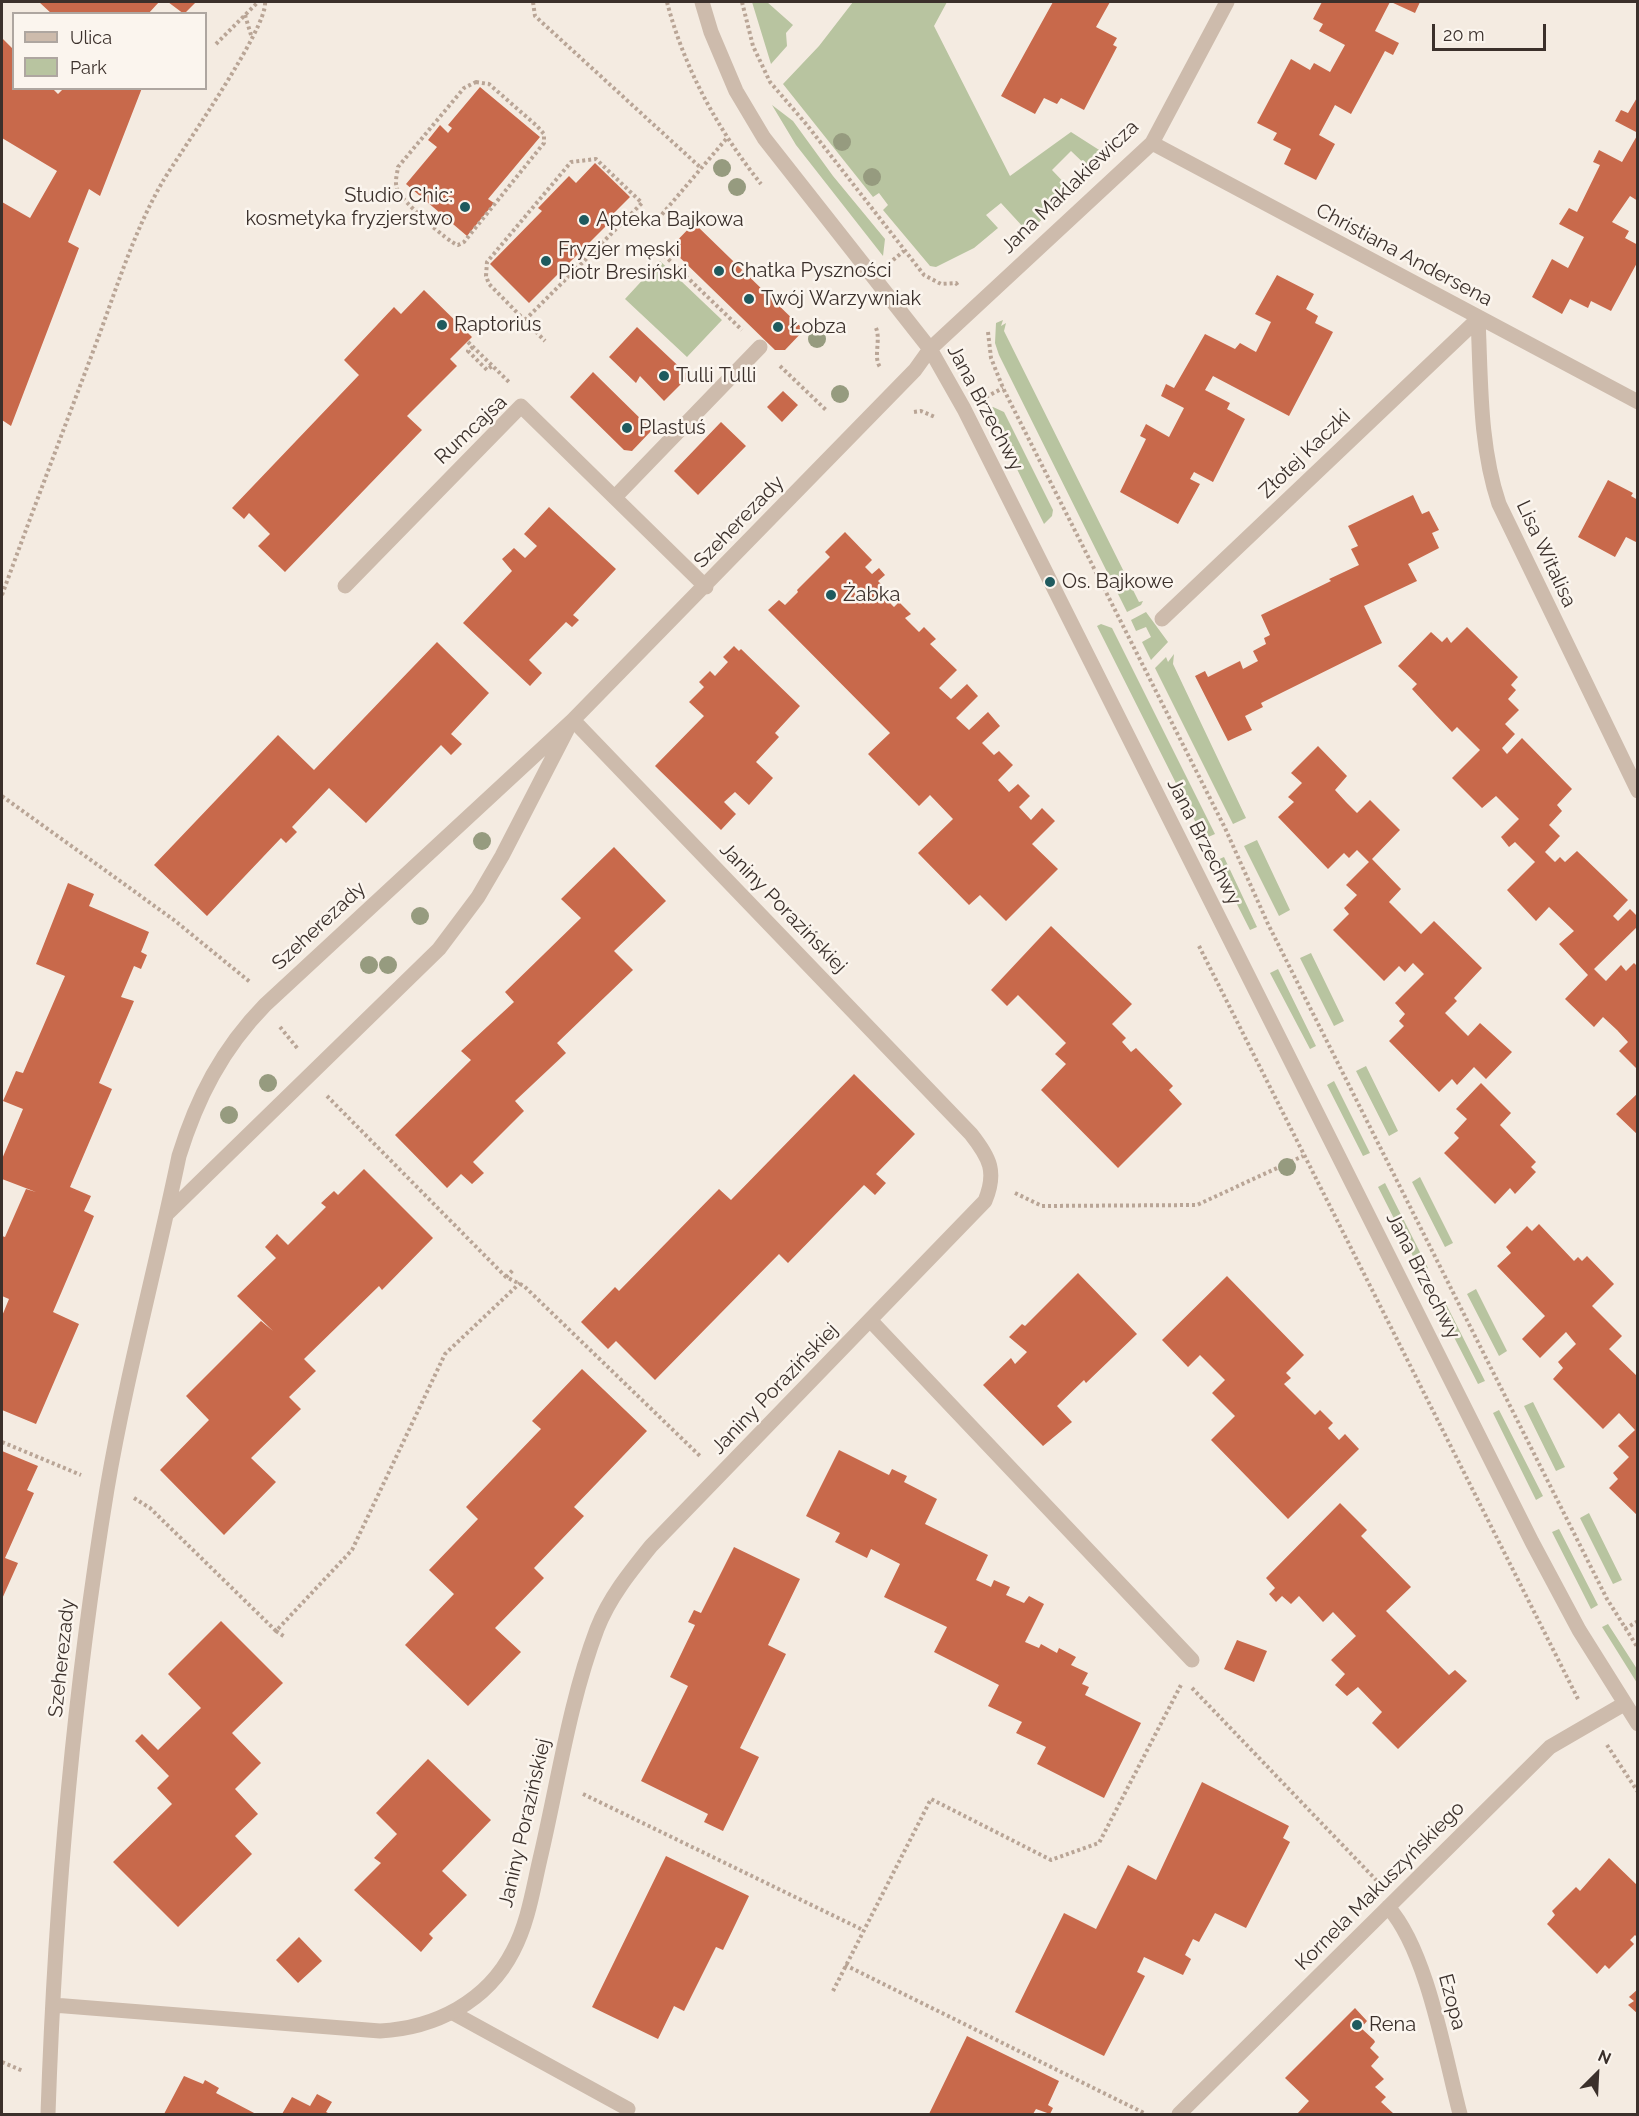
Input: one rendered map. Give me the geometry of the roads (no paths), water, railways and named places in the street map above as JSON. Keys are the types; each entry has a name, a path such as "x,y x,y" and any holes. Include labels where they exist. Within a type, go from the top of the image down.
{"street":[{"name":"Jana Brzechwy","path":"702,2 711,32 736,91 764,138 930,349 964,409 1532,1542 1579,1630 1638,1724"},
{"name":"Jana Maklakiewicza","path":"930,349 1152,143 1227,2"},
{"name":"Christiana Andersena","path":"1152,143 1478,319 1635,395"},
{"name":"Złotej Kaczki","path":"1162,619 1478,319"},
{"name":"Lisa Witalisa","path":"1478,319 1482,410 1490,471 1498,504 1638,791"},
{"path":"615,497 760,347"},
{"name":"Szeherezady","path":"48,2115 53,2004 68,1798 88,1611 108,1486 179,1156 191,1118 215,1068 240,1030 573,720 915,370 930,349"},
{"name":"Rumcajsa","path":"345,586 521,406 705,587"},
{"name":"Szeherezady","path":"168,1213 439,949 478,897 502,856 573,720"},
{"name":"Janiny Porazińskiej","path":"53,2004 380,2031 423,2025 453,2013 485,1988 513,1951 529,1906 580,1679 597,1627 621,1583 651,1546 985,1201 992,1184 985,1152 971,1134 573,720"},
{"path":"870,1320 1192,1660"},
{"name":"Kornela Makuszyńskiego","path":"1179,2115 1550,1747 1624,1704"},
{"name":"Ezopa","path":"1388,1907 1399,1919 1419,1959 1460,2115"},
{"path":"453,2013 628,2109"}],"place":[{"name":"Studio Chic: kosmetyka fryzjerstwo","path":"465,207"},
{"name":"Apteka Bajkowa","path":"584,220"},
{"name":"Fryzjer męski Piotr Bresiński","path":"546,261"},
{"name":"Chatka Pyszności","path":"719,271"},
{"name":"Twój Warzywniak","path":"749,299"},
{"name":"Raptorius","path":"442,325"},
{"name":"Łobza","path":"778,327"},
{"name":"Tulli Tulli","path":"664,376"},
{"name":"Plastuś","path":"627,428"},
{"name":"Os. Bajkowe","path":"1050,582"},
{"name":"Żabka","path":"831,595"},
{"name":"Rena","path":"1357,2025"}]}
